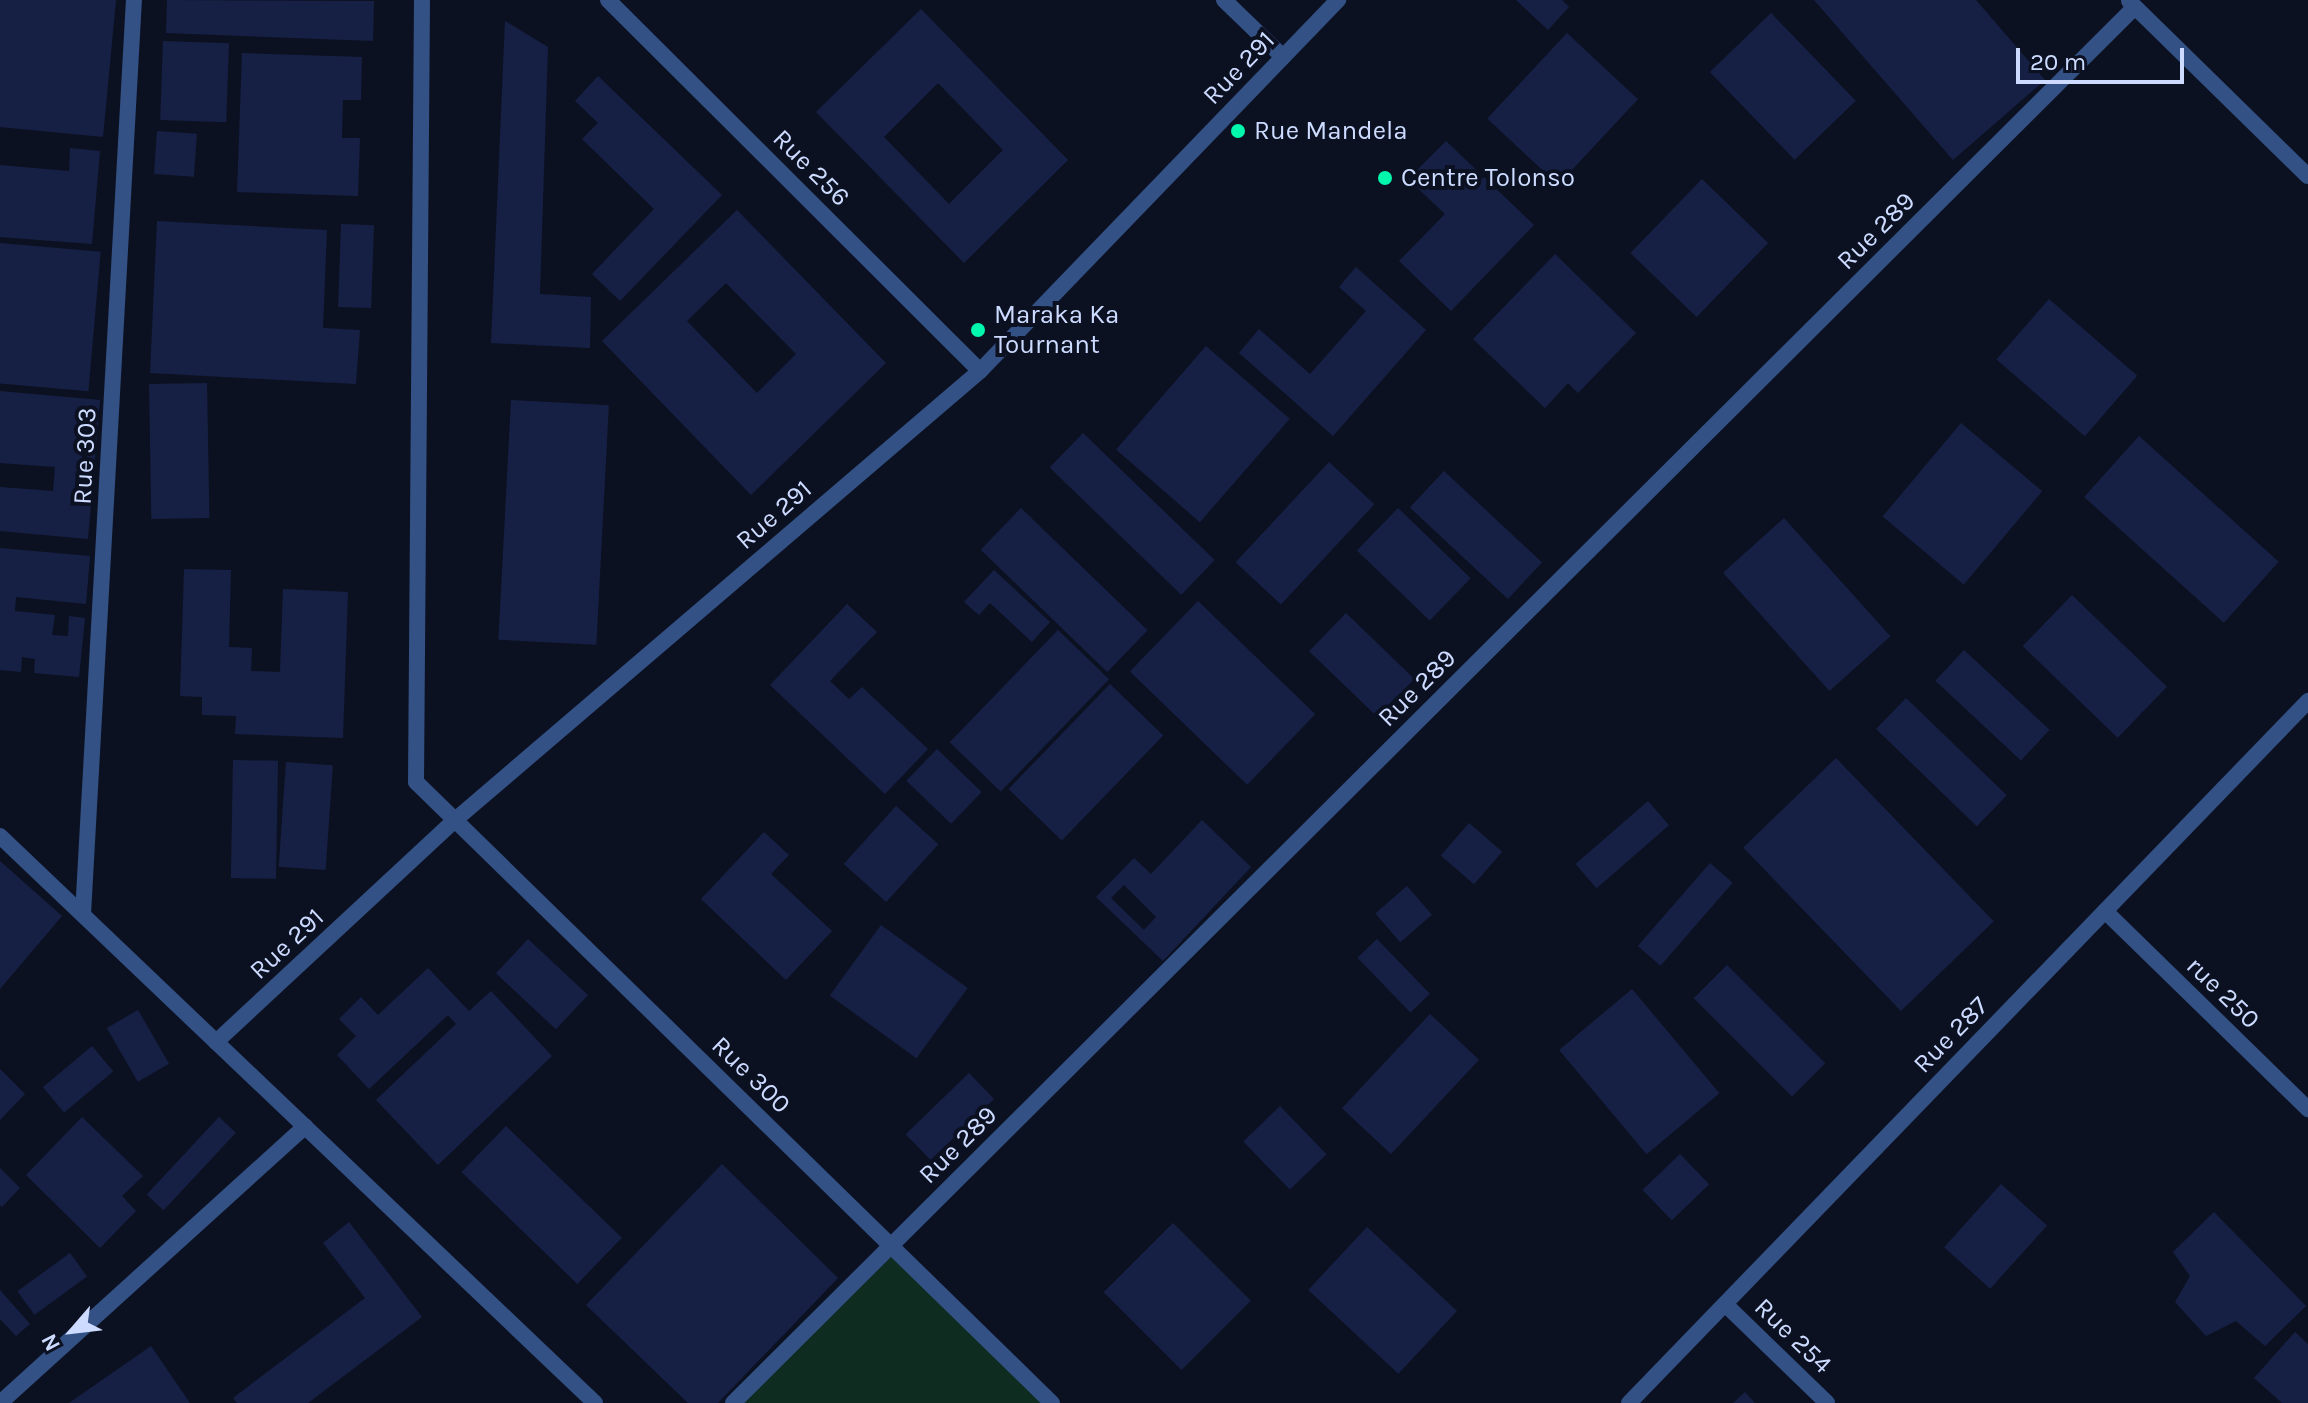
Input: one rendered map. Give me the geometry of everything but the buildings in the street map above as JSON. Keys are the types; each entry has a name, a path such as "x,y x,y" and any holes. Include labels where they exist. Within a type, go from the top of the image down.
{"street":[{"name":"Rue 303","path":"83,914 134,0"},
{"name":"Rue 300","path":"422,0 416,782 1052,1403"},
{"name":"Rue 256","path":"608,0 980,371"},
{"path":"1224,0 1283,57"},
{"name":"Rue 291","path":"216,1042 455,820 980,371 1338,0"},
{"path":"2132,4 2308,176"},
{"name":"Rue 289","path":"733,1403 2132,4"},
{"name":"Rue 287","path":"1629,1403 2308,701"},
{"path":"0,836 595,1403"},
{"name":"rue 250","path":"2105,911 2308,1109"},
{"path":"0,1403 305,1126"},
{"name":"Rue 254","path":"1725,1304 1827,1403"}],"green space":[{"path":"891,1246 1052,1403 733,1403"}],"place":[{"name":"Rue Mandela","path":"1238,131"},
{"name":"Centre Tolonso","path":"1385,178"},
{"name":"Maraka Ka Tournant","path":"978,330"}]}
